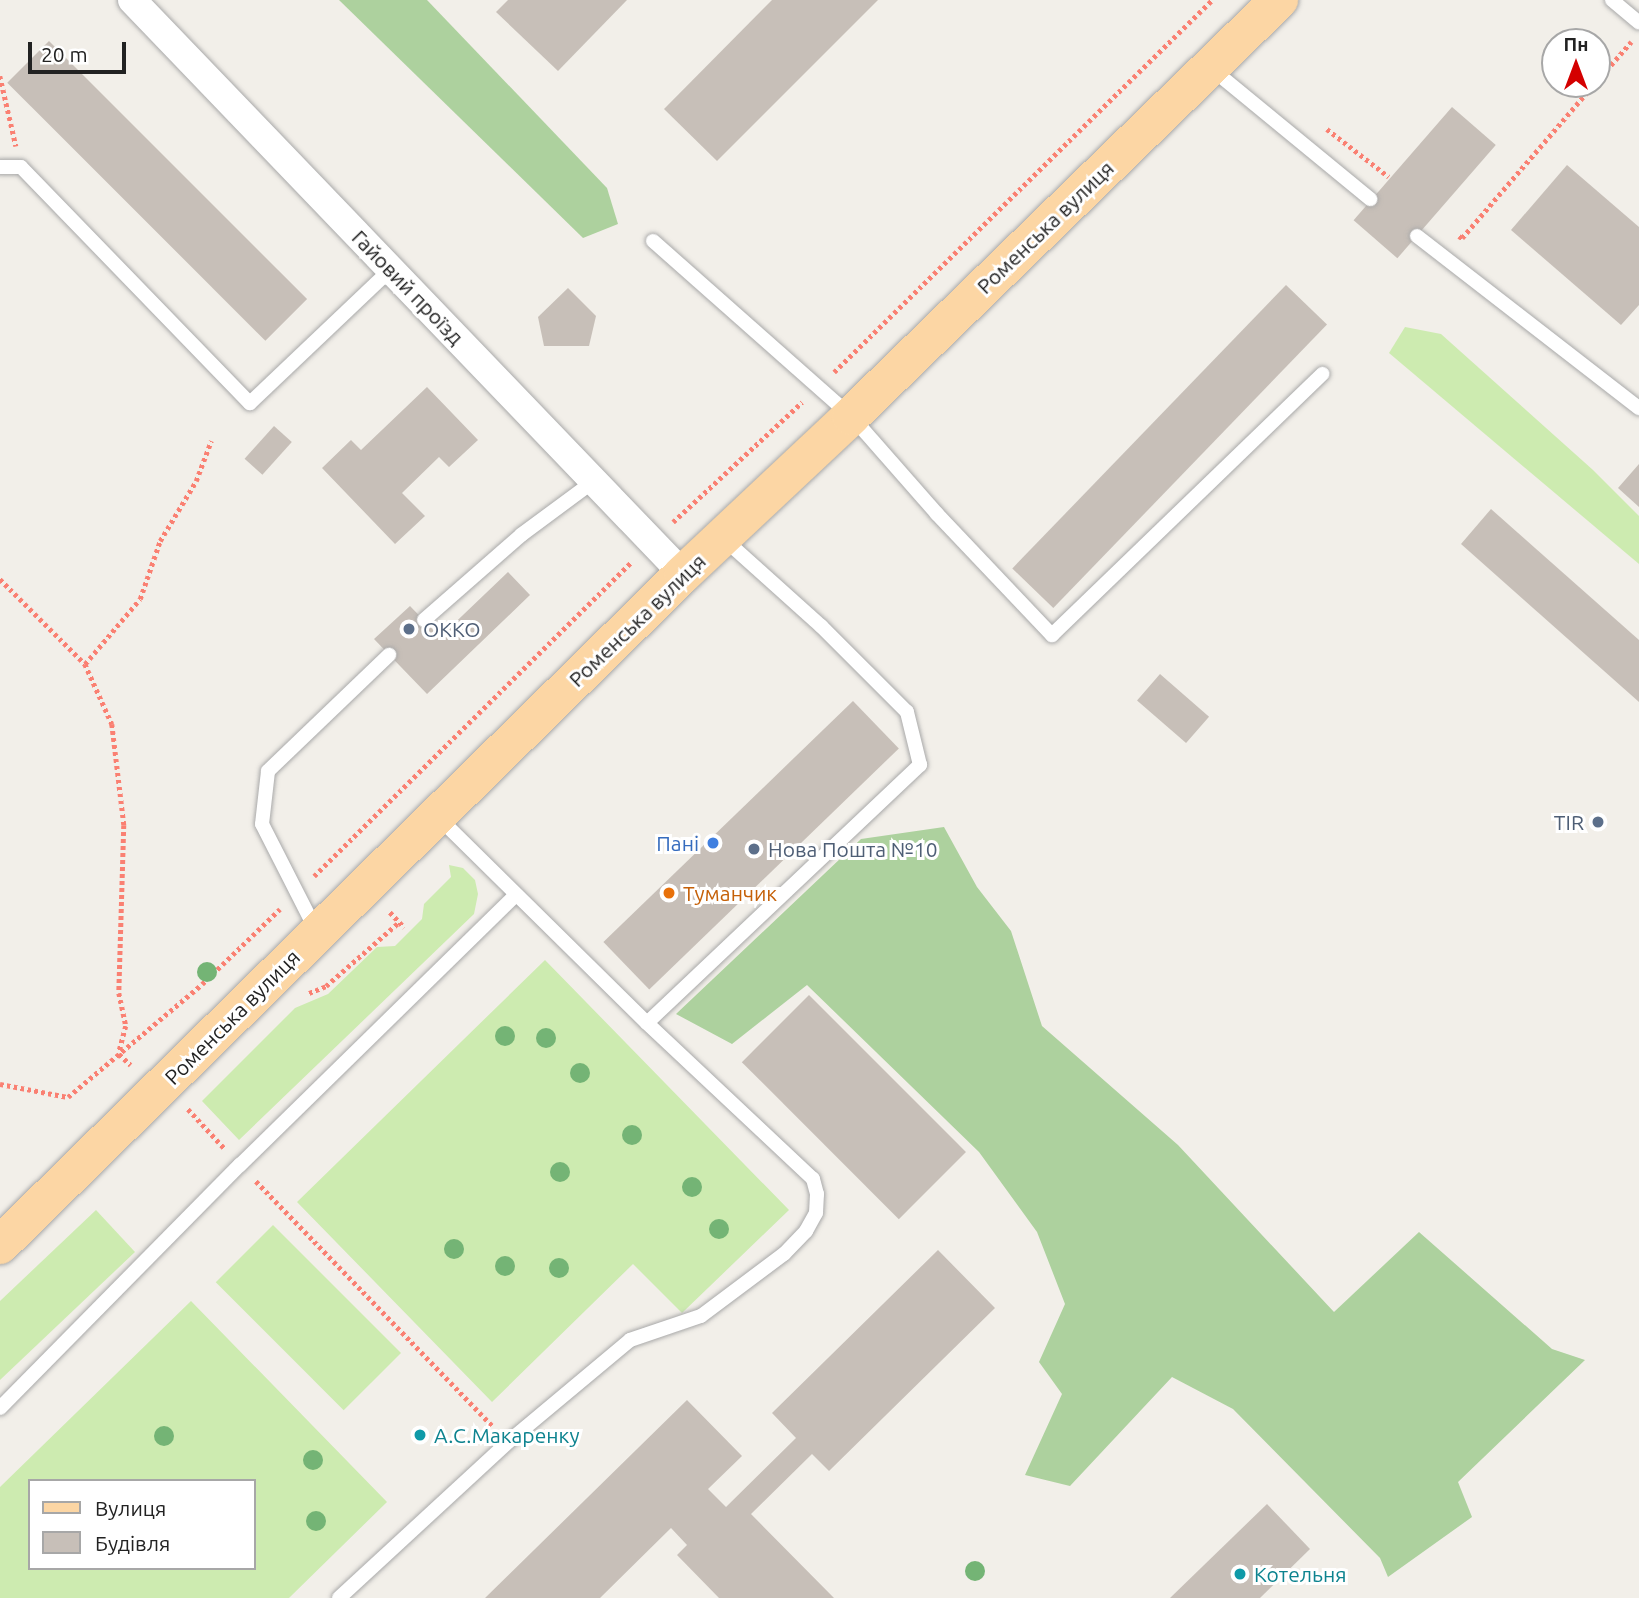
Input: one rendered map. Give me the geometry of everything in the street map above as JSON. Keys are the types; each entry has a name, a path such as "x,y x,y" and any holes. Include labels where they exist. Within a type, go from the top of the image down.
{"main road":[{"name":"Роменська вулиця","path":"4,1235 683,574 851,416 1279,0"}],"street":[{"name":"Гайовий проїзд","path":"132,0 683,574"}],"lane":[{"path":"1612,0 1639,23"},
{"path":"1210,67 1370,199"},
{"path":"0,167 21,167 250,403 391,269"},
{"path":"1417,236 1639,408"},
{"path":"653,241 851,416 937,514 1052,635 1322,374"},
{"path":"424,620 521,535 594,481"},
{"path":"647,1023 920,765 906,712 821,626 723,538"},
{"path":"317,933 262,824 268,771 389,655"},
{"path":"339,1598 508,1442 630,1340 701,1316 784,1254 806,1231 816,1213 817,1195 813,1179 647,1023 437,816"},
{"path":"0,1408 240,1165 516,895"}],"path":[{"path":"0,1084 68,1097 202,984 652,542 818,387 1212,0"},
{"path":"1611,65 1639,32"},
{"path":"0,76 21,167"},
{"path":"1453,231 1462,238 1583,98"},
{"path":"1327,129 1389,177"},
{"path":"85,664 141,599 160,541 196,481 211,441"},
{"path":"0,579 85,664 112,724 124,825 119,993 126,1027 119,1054"},
{"path":"302,996 326,986 399,922"},
{"path":"194,1097 185,1106 508,1442"}],"green space":[{"path":"339,0 427,0 607,188 618,224 583,238"},
{"path":"1405,327 1441,334 1593,470 1639,516 1639,564 1389,353"},
{"path":"944,827 977,887 1011,931 1042,1026 1178,1145 1334,1312 1419,1232 1552,1349 1585,1360 1458,1482 1472,1517 1388,1577 1380,1558 1233,1409 1172,1377 1070,1486 1025,1475 1062,1394 1039,1362 1065,1304 1037,1232 979,1152 807,985 732,1044 676,1014 861,839"},
{"path":"449,865 463,868 475,880 478,894 474,914 239,1140 202,1101 295,1008 328,994 377,947 395,946 422,919 424,904 451,877"},
{"path":"545,960 789,1210 682,1313 633,1264 492,1402 297,1202"},
{"path":"96,1210 135,1252 0,1380 0,1301"},
{"path":"273,1225 401,1353 344,1410 216,1282"},
{"path":"191,1301 387,1502 289,1598 0,1598 0,1487"}],"building":[{"path":"508,0 627,0 558,71 496,12"},
{"path":"772,0 878,0 717,161 664,109"},
{"path":"49,41 307,299 265,341 7,83"},
{"path":"1452,107 1496,145 1397,258 1354,220"},
{"path":"1567,165 1639,227 1639,305 1621,325 1511,230"},
{"path":"1286,285 1327,325 1053,608 1012,568"},
{"path":"568,288 596,316 589,346 544,346 538,317"},
{"path":"427,387 478,440 449,467 439,457 402,493 425,516 395,544 322,468 351,440 361,450"},
{"path":"274,426 292,442 262,475 245,459"},
{"path":"1639,464 1639,507 1618,488"},
{"path":"1491,509 1639,640 1639,702 1461,544"},
{"name":"ОККО","path":"508,572 530,595 427,694 374,639 410,606 440,637"},
{"path":"1160,674 1209,717 1186,743 1137,700"},
{"path":"853,701 899,748 649,990 603,942"},
{"path":"809,995 966,1152 899,1219 742,1062"},
{"path":"938,1250 995,1308 829,1471 812,1454 751,1514 834,1598 719,1598 677,1555 687,1545 671,1528 600,1598 485,1598 687,1400 742,1456 708,1489 726,1507 796,1438 772,1413"},
{"name":"Котельня","path":"1267,1504 1310,1549 1260,1598 1170,1598"}],"place":[{"name":"ОККО","path":"409,629"},
{"name":"TIR","path":"1598,822"},
{"name":"Пані","path":"713,843"},
{"name":"Нова Пошта №10","path":"754,849"},
{"name":"Туманчик","path":"669,893"},
{"name":"А.С.Макаренку","path":"420,1435"},
{"name":"Котельня","path":"1240,1574"}]}
